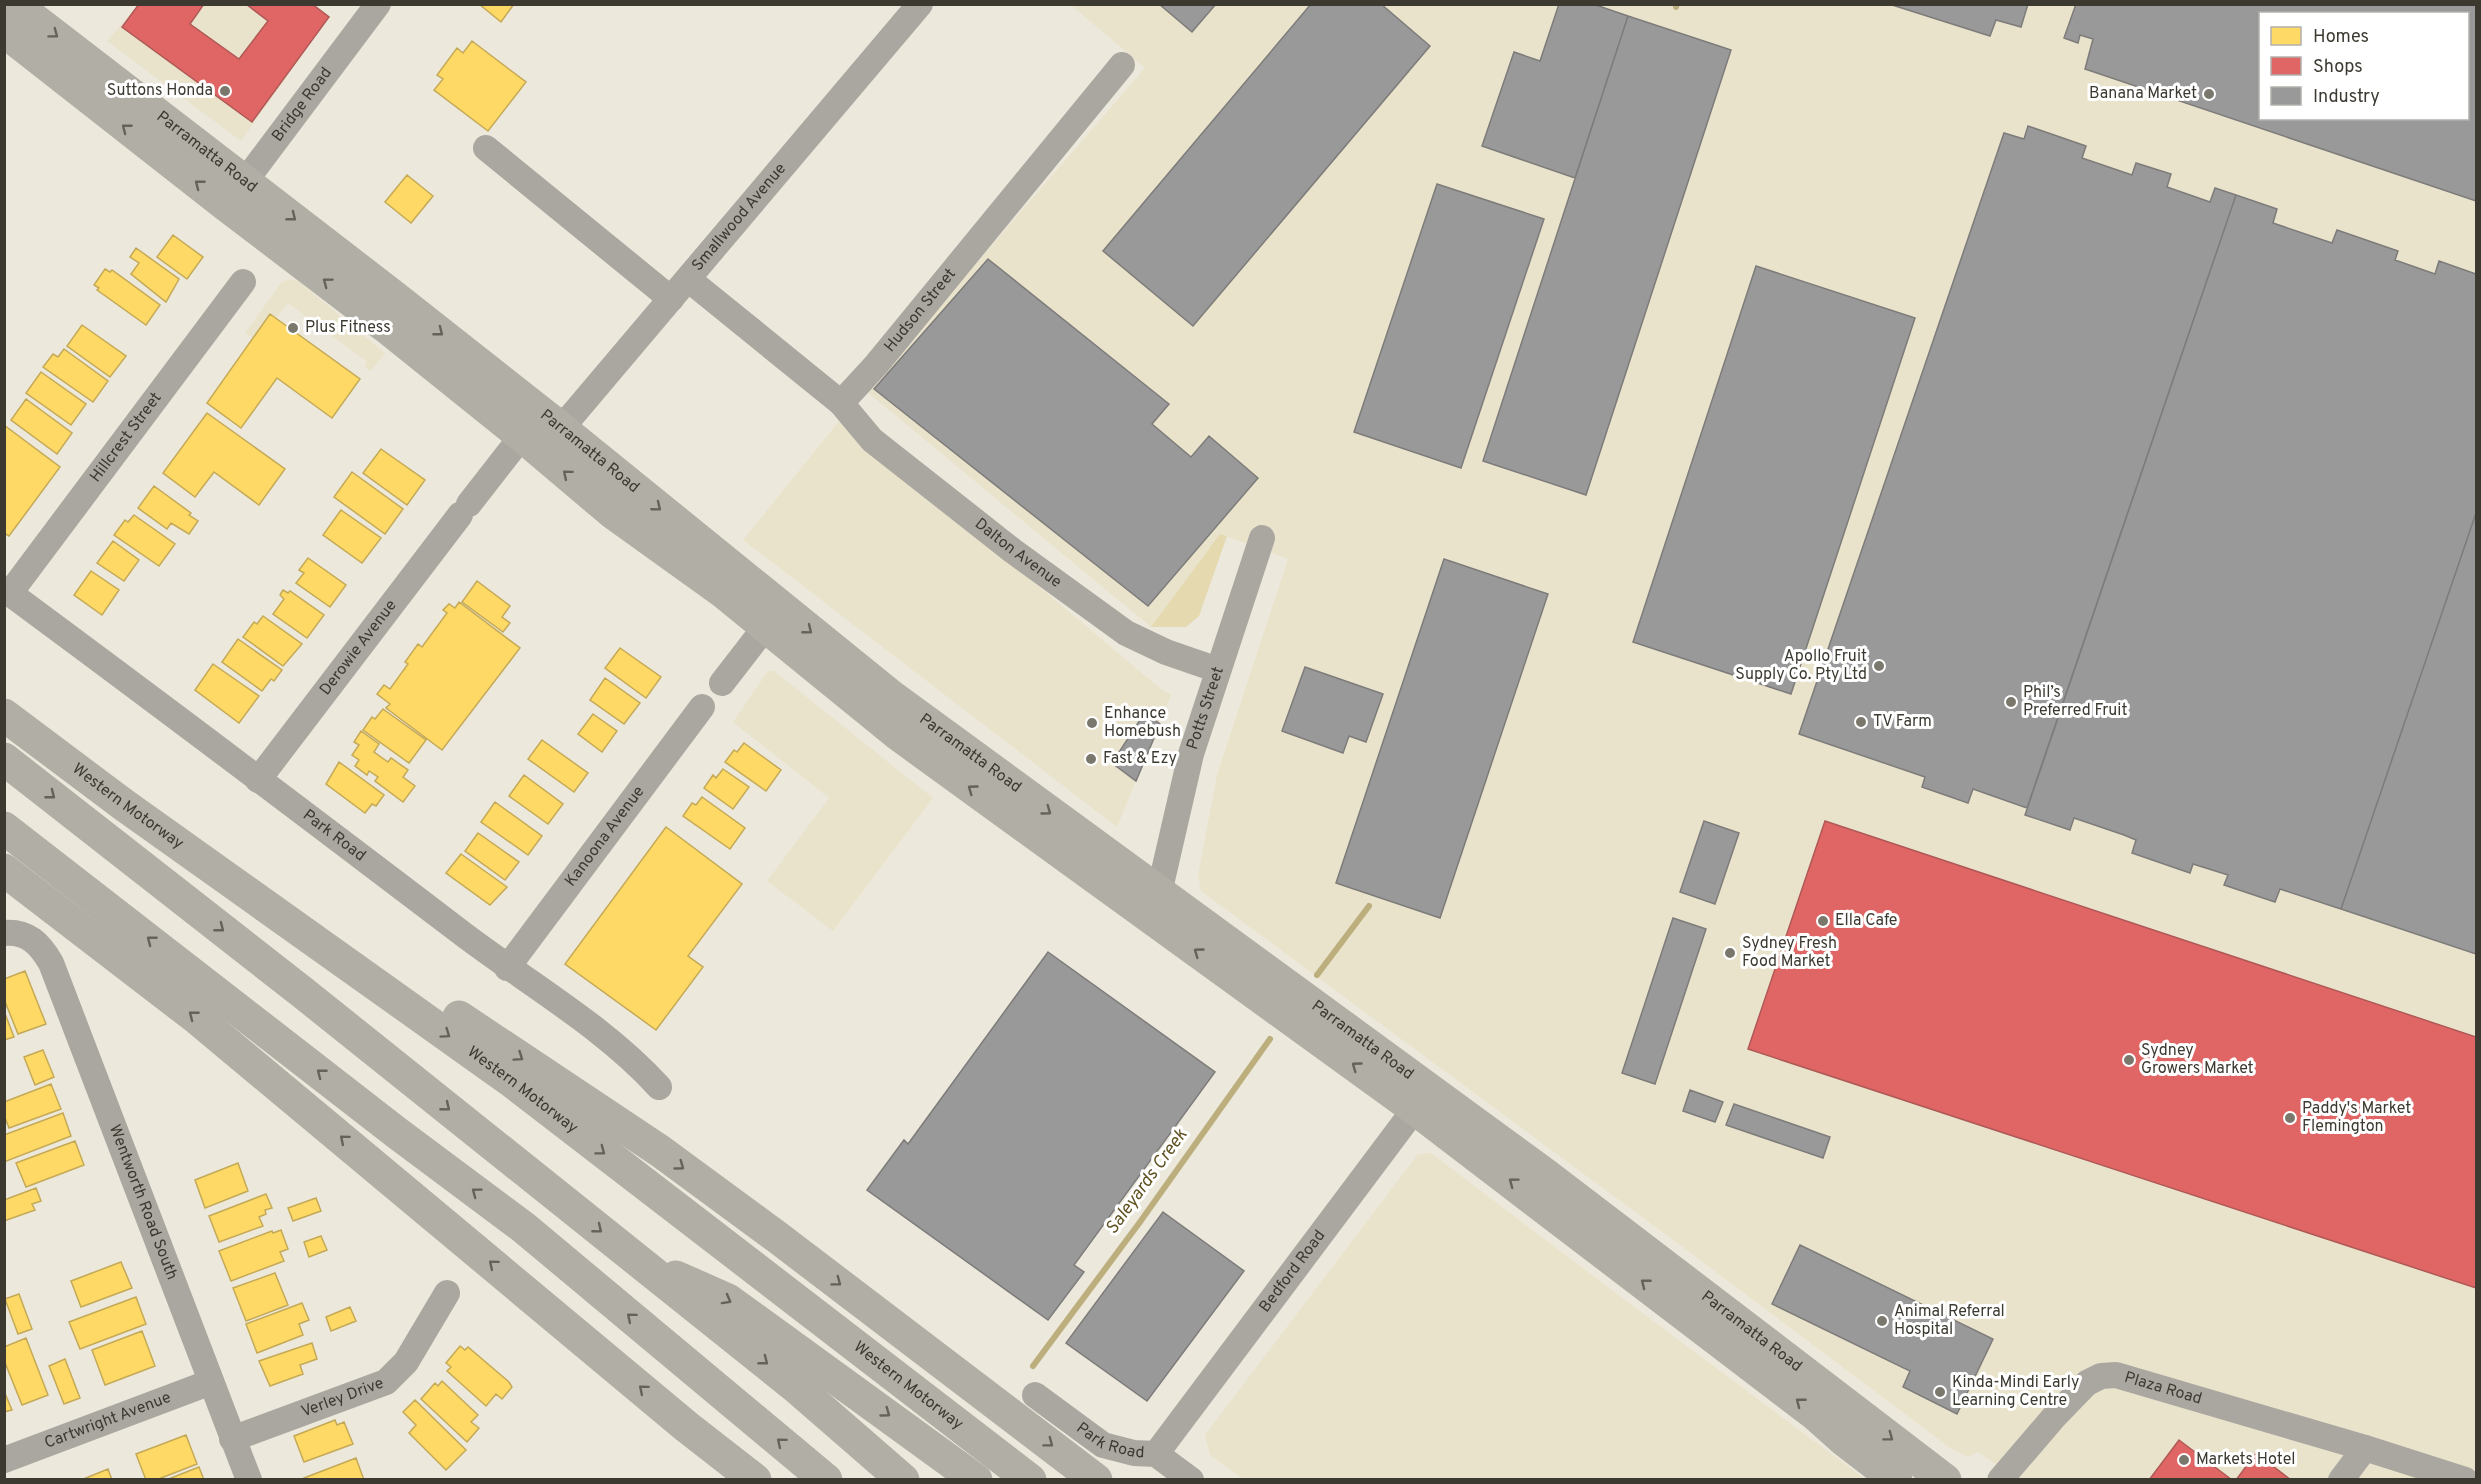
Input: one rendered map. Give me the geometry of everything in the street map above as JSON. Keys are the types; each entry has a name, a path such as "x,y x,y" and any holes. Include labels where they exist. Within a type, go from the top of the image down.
{"highway":[{"name":"Parramatta Road","path":"14,4 236,193 385,326 612,512 722,591 772,617"},
{"name":"Parramatta Road","path":"4,31 236,193 554,423 772,617 899,735 1152,903 1423,1099 1896,1479"},
{"name":"Western Motorway","path":"4,715 124,805 510,1080 1029,1479"},
{"path":"4,759 311,999 796,1387 903,1479"},
{"path":"124,805 366,954 660,1151 980,1392 1027,1408 1096,1479"},
{"path":"4,828 388,1126 523,1227 826,1479"},
{"path":"4,870 198,1019 687,1427 755,1479"},
{"name":"Parramatta Road","path":"1423,1099 1546,1175 1945,1479"},
{"path":"636,1259 728,1300 976,1479"},
{"path":"687,1427 743,1479"}],"street":[{"name":"Bridge Road","path":"236,193 378,4"},
{"name":"Smallwood Avenue","path":"522,436 570,418 920,4"},
{"name":"Hudson Street","path":"842,403 876,365 1122,65"},
{"path":"486,148 670,299"},
{"path":"688,279 842,403"},
{"name":"Hillcrest Street","path":"7,591 243,282"},
{"name":"Dalton Avenue","path":"842,403 872,440 1013,551 1126,633 1166,652 1218,670"},
{"name":"Derowie Avenue","path":"258,780 522,436"},
{"name":"Potts Street","path":"1152,903 1191,754 1262,538"},
{"name":"Park Road","path":"7,591 129,680 507,968 636,1062 659,1088"},
{"path":"722,683 772,617"},
{"name":"Kanoona Avenue","path":"507,968 702,707"},
{"name":"Wentworth Road South","path":"15,934 35,941 51,963 249,1479"},
{"name":"Bedford Road","path":"1156,1454 1423,1099"},
{"name":"Verley Drive","path":"232,1439 386,1382 406,1362 447,1293"},
{"name":"Plaza Road","path":"2000,1479 2087,1383 2102,1376 2116,1375 2464,1479"},
{"name":"Cartwright Avenue","path":"4,1460 211,1382"},
{"name":"Park Road","path":"1027,1408 1103,1445 1134,1453 1156,1454 1191,1479"},
{"path":"2341,1479 2365,1448"}],"shaded area":[{"name":"Suttons Honda","path":"138,5 312,5 329,17 241,141 107,41"},
{"path":"1071,5 2476,5 2476,1479 2017,1479 1978,1452 1968,1457 1950,1448 1201,891 1198,875 1217,775 1288,559 1220,534 1151,627 866,391 1145,68"},
{"path":"289,279 298,281 385,353 371,371 364,367 367,362 288,303 257,342 245,333 281,283"},
{"path":"840,420 1171,695 1117,827 743,540"},
{"path":"1220,534 1227,536 1199,616 1186,627 1151,627"},
{"path":"768,671 774,671 933,798 833,931 767,881 829,798 733,722"},
{"path":"1431,1153 1865,1479 1243,1479 1210,1455 1205,1435 1418,1154"}],"building: Homes":[{"path":"479,4 514,4 501,22"},
{"path":"472,41 526,82 488,131 434,90 443,79 437,75 457,48 463,53"},
{"path":"407,175 433,196 411,223 385,202"},
{"path":"173,235 203,257 187,279 157,257"},
{"path":"136,248 179,279 166,302 131,274 139,263 130,257"},
{"path":"105,269 110,272 112,270 160,305 146,325 97,290 99,288 94,285"},
{"path":"270,314 360,379 332,418 277,378 241,428 207,403"},
{"path":"82,325 126,356 110,377 67,346"},
{"path":"64,349 108,381 93,402 43,367 53,354 58,357"},
{"path":"41,372 86,404 71,425 26,393"},
{"path":"26,399 72,433 57,454 11,420"},
{"path":"207,413 285,469 259,505 214,472 195,497 163,473"},
{"path":"4,425 60,467 9,536 4,533"},
{"path":"381,449 425,480 407,505 363,473"},
{"path":"352,472 403,509 385,534 334,497"},
{"path":"154,486 191,513 189,515 198,521 189,534 171,523 167,529 138,508"},
{"path":"341,510 381,538 362,563 323,535"},
{"path":"134,515 175,544 159,566 114,535 125,520 128,522"},
{"path":"113,541 139,560 124,581 97,563"},
{"path":"308,558 346,585 330,607 296,583 304,573 299,570"},
{"path":"91,571 119,590 102,615 74,595"},
{"path":"477,581 510,606 502,617 510,623 503,632 462,602"},
{"path":"283,590 288,593 290,591 324,615 307,638 273,614 284,599 280,595"},
{"path":"459,602 520,648 442,750 386,708 390,704 377,694 384,685 390,689 408,664 405,662 418,644 422,647 447,613 443,610 449,604 455,608"},
{"path":"263,616 302,644 283,666 243,637 254,622 257,624"},
{"path":"238,639 282,670 262,691 222,662"},
{"path":"620,648 661,677 646,698 605,668"},
{"path":"213,664 259,696 239,723 195,690"},
{"path":"605,678 640,703 624,724 590,700"},
{"path":"383,709 426,740 409,763 363,730 372,717 375,719"},
{"path":"593,714 617,731 602,752 578,734"},
{"path":"361,731 379,744 374,752 388,762 391,758 408,770 403,777 415,786 403,802 375,781 378,777 369,771 367,775 355,766 359,760 352,755 359,745 354,742"},
{"path":"542,740 588,773 574,792 528,759"},
{"path":"744,743 781,770 766,791 725,762 734,750 737,752"},
{"path":"339,762 384,795 376,806 372,804 365,813 326,784"},
{"path":"723,769 749,787 733,809 704,788 713,775 716,778"},
{"path":"524,775 563,804 548,824 509,796"},
{"path":"702,797 745,828 730,849 683,816 692,803 696,805"},
{"path":"495,802 542,836 528,855 481,822"},
{"path":"666,827 742,884 688,956 703,967 656,1030 565,964"},
{"path":"478,833 519,862 505,880 465,851"},
{"path":"461,854 507,887 490,905 446,873"},
{"path":"25,971 46,1024 18,1034 4,999 4,979"},
{"path":"4,1011 14,1037 4,1040"},
{"path":"43,1050 54,1077 35,1085 24,1057"},
{"path":"51,1084 61,1109 9,1128 4,1115 4,1102"},
{"path":"63,1113 71,1136 4,1162 4,1135"},
{"path":"75,1141 84,1165 26,1187 16,1163"},
{"path":"238,1163 248,1191 205,1208 195,1180"},
{"path":"36,1188 41,1201 32,1204 35,1210 4,1221 4,1200"},
{"path":"266,1194 272,1208 265,1210 266,1214 259,1217 263,1226 219,1242 209,1216"},
{"path":"316,1198 321,1211 293,1221 288,1208"},
{"path":"281,1230 288,1249 280,1252 284,1261 231,1281 219,1251 272,1231 273,1233"},
{"path":"321,1236 327,1250 309,1257 304,1242"},
{"path":"121,1262 132,1288 81,1307 71,1281"},
{"path":"275,1273 288,1305 246,1321 233,1288"},
{"path":"19,1294 32,1329 18,1334 5,1299"},
{"path":"136,1297 146,1324 80,1349 69,1322"},
{"path":"302,1303 309,1320 299,1324 303,1335 257,1353 246,1324"},
{"path":"350,1307 356,1321 331,1331 326,1317"},
{"path":"142,1331 155,1366 105,1385 92,1350"},
{"path":"26,1338 48,1395 22,1405 4,1360 4,1347"},
{"path":"312,1343 317,1359 300,1365 303,1374 270,1386 259,1361"},
{"path":"460,1346 465,1350 468,1347 509,1382 512,1387 502,1399 496,1394 486,1406 447,1371 451,1367 446,1363"},
{"path":"65,1359 80,1398 64,1404 49,1366"},
{"path":"442,1381 478,1415 471,1422 479,1428 467,1442 421,1399 435,1383 438,1386"},
{"path":"4,1391 12,1410 4,1412"},
{"path":"415,1400 466,1450 446,1470 409,1433 416,1425 403,1412"},
{"path":"335,1420 337,1425 344,1422 353,1444 304,1462 294,1436"},
{"path":"186,1435 197,1464 156,1480 146,1480 136,1454"},
{"path":"356,1458 364,1480 305,1480 304,1478"},
{"path":"199,1467 204,1480 166,1480"},
{"path":"108,1469 112,1480 81,1480"}],"building: Shops":[{"name":"Suttons Honda","path":"139,4 204,4 190,24 239,59 268,21 246,4 312,4 329,17 252,122 122,27"},
{"name":"Sydney Growers Market","path":"1825,821 2476,1037 2476,1288 1748,1049"},
{"name":"Markets Hotel","path":"2179,1440 2232,1480 2149,1480"},
{"name":"Markets Hotel","path":"2256,1453 2291,1480 2236,1480"}],"building: Industry":[{"path":"1159,4 1216,4 1192,32"},
{"path":"1311,4 1381,4 1430,46 1193,326 1103,251"},
{"path":"1559,4 1593,4 1628,16 1575,178 1482,146 1514,52 1540,61"},
{"path":"1889,4 2028,4 2021,27 1996,20 1990,36"},
{"name":"Banana Market","path":"2076,4 2476,4 2476,201 2085,69 2093,39 2080,35 2078,43 2064,38"},
{"path":"1628,16 1731,50 1586,495 1483,461"},
{"path":"2028,126 2086,146 2082,158 2132,175 2136,163 2171,174 2167,187 2210,202 2215,188 2236,195 2027,808 1973,789 1968,803 1922,787 1925,777 1799,734 2004,133 2024,139"},
{"path":"1437,184 1544,219 1461,468 1354,432"},
{"path":"2236,195 2277,209 2273,223 2332,243 2337,230 2398,251 2395,260 2435,274 2439,261 2476,274 2476,513 2341,909 2280,889 2275,902 2224,885 2228,875 2193,864 2190,873 2132,853 2136,840 2124,835 2074,818 2070,830 2025,815"},
{"path":"988,259 1169,404 1152,424 1191,457 1209,436 1258,478 1148,606 874,389"},
{"path":"1756,266 1915,318 1791,694 1633,642"},
{"path":"2476,513 2476,954 2341,909"},
{"path":"1444,559 1548,594 1440,918 1336,883"},
{"path":"1305,667 1383,694 1366,742 1349,736 1343,753 1282,731"},
{"path":"1145,712 1160,724 1136,781 1112,763"},
{"path":"1704,821 1739,833 1715,904 1680,892"},
{"path":"1673,918 1706,929 1655,1084 1622,1073"},
{"path":"1048,952 1215,1072 1074,1265 1084,1272 1048,1320 867,1190 904,1140 908,1144"},
{"path":"1690,1090 1723,1102 1715,1122 1683,1111"},
{"path":"1734,1104 1830,1137 1823,1158 1726,1125"},
{"path":"1163,1212 1244,1271 1147,1401 1066,1343"},
{"name":"Animal Referral Hospital","path":"1800,1245 1993,1339 1957,1414 1903,1387 1910,1371 1772,1304"}],"waterway":[{"name":"Saleyards Creek","path":"1317,975 1369,906"},
{"name":"Saleyards Creek","path":"1033,1366 1140,1222 1270,1039"}],"place":[{"name":"Suttons Honda","path":"225,91"},
{"name":"Banana Market","path":"2209,94"},
{"name":"Plus Fitness","path":"293,328"},
{"name":"Apollo Fruit Supply Co. Pty Ltd","path":"1879,666"},
{"name":"Phil’s Preferred Fruit","path":"2011,702"},
{"name":"TV Farm","path":"1861,722"},
{"name":"Enhance Homebush","path":"1092,723"},
{"name":"Fast & Ezy","path":"1091,759"},
{"name":"Ella Cafe","path":"1823,921"},
{"name":"Sydney Fresh Food Market","path":"1730,953"},
{"name":"Sydney Growers Market","path":"2129,1060"},
{"name":"Paddy's Market Flemington","path":"2290,1118"},
{"name":"Animal Referral Hospital","path":"1882,1321"},
{"name":"Kinda-Mindi Early Learning Centre","path":"1940,1392"},
{"name":"Markets Hotel","path":"2184,1460"}]}
